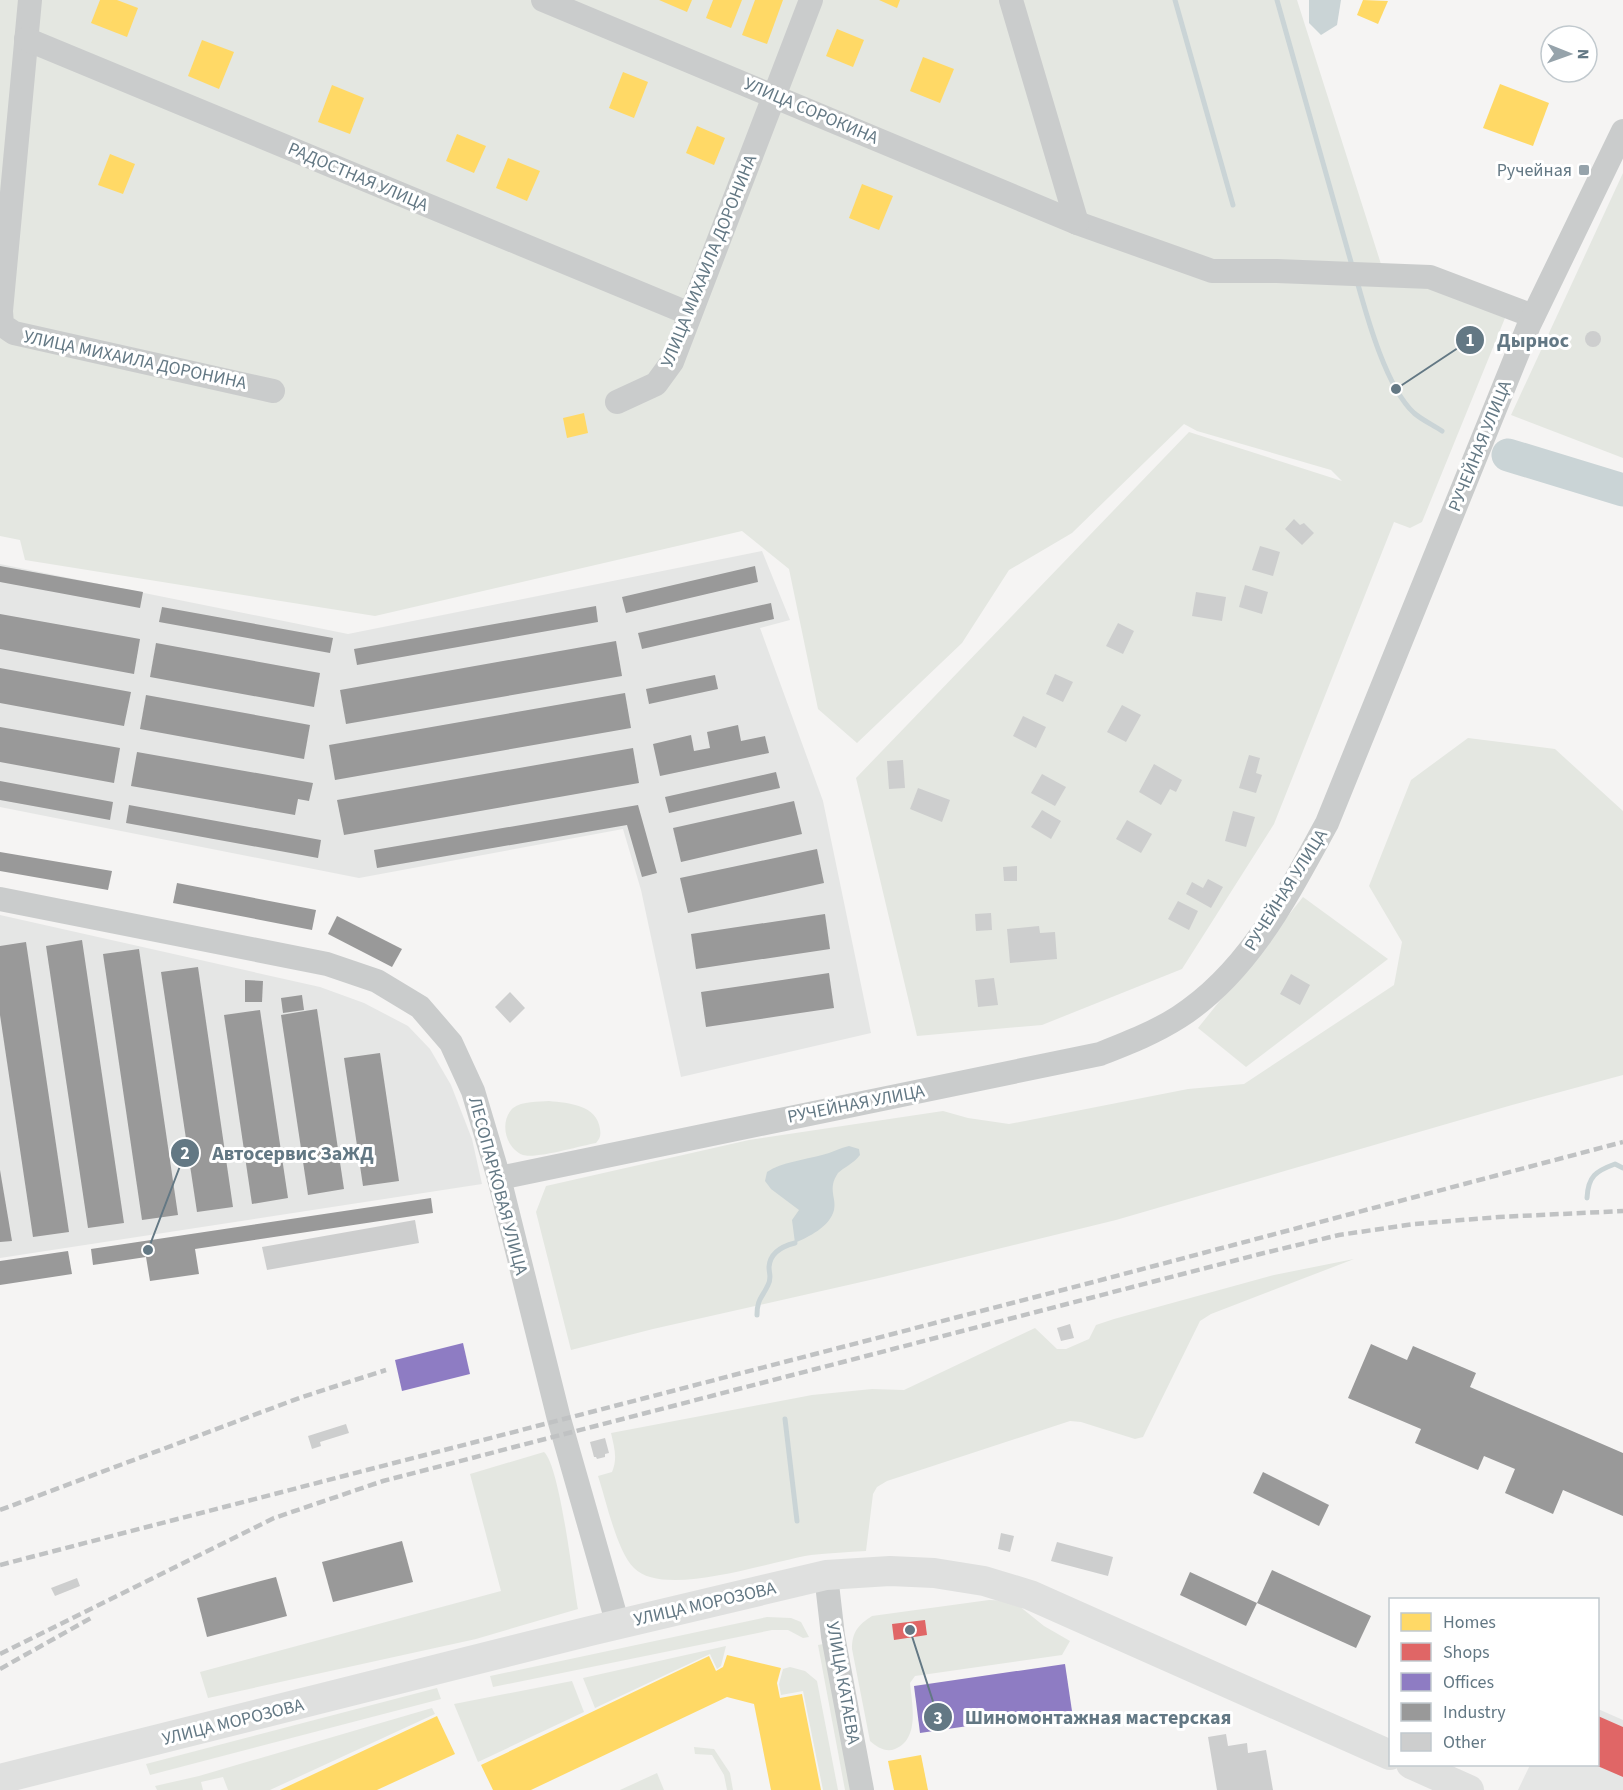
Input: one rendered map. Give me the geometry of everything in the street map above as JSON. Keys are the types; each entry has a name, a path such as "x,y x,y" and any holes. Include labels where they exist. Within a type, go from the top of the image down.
{"main road":[{"name":"УЛИЦА МОРОЗОВА","path":"0,1779 826,1575 871,1571 908,1571 958,1576 1008,1587 1389,1755"},
{"path":"1415,1766 1469,1790"}],"street":[{"name":"УЛИЦА МИХАИЛА ДОРОНИНА","path":"30,0 1,310 2,325 14,333 273,391"},
{"name":"УЛИЦА СОРОКИНА","path":"543,0 1077,223 1212,271 1430,277 1533,316"},
{"name":"УЛИЦА МИХАИЛА ДОРОНИНА","path":"616,402 656,384 672,362 811,0"},
{"path":"1011,0 1077,223"},
{"name":"РАДОСТНАЯ УЛИЦА","path":"26,39 690,314"},
{"name":"РУЧЕЙНАЯ УЛИЦА","path":"499,1178 1100,1054 1141,1038 1179,1017 1208,995 1233,971 1256,943 1295,882 1327,823 1533,316 1623,131"},
{"name":"ЛЕСОПАРКОВАЯ УЛИЦА","path":"0,899 327,964 377,981 420,1007 451,1043 473,1091 499,1178 559,1419 618,1625"},
{"name":"УЛИЦА КАТАЕВА","path":"826,1575 833,1636 862,1790"}],"shaded area":[{"path":"0,0 1297,0 1387,283 1427,285 1505,318 1422,522 1410,528 1394,522 1274,824 1182,969 1042,1025 917,1036 856,778 1189,432 1342,481 1331,470 1197,431 1184,424 1072,533 1009,570 962,643 857,743 818,709 789,569 742,531 375,616 25,560 20,540 0,536"},
{"path":"1309,0 1341,0 1337,25 1321,35 1309,23"},
{"path":"1623,173 1623,458 1511,415"},
{"path":"762,551 790,620 760,628 823,801 871,1033 681,1077 641,890 623,829 359,878 0,807 0,564 348,634"},
{"path":"1468,738 1555,749 1623,811 1623,1075 1116,1220 571,1350 536,1212 546,1186 749,1140 943,1111 968,1118 1009,1124 1188,1089 1244,1084 1394,985 1402,942 1369,886 1411,780"},
{"path":"1303,897 1388,959 1246,1067 1198,1028"},
{"path":"0,915 320,987 364,1003 408,1026 430,1049 451,1085 472,1139 482,1184 0,1258"},
{"path":"549,1101 581,1107 594,1115 600,1131 600,1137 596,1143 538,1155 529,1156 517,1152 506,1134 506,1120 509,1113 521,1104"},
{"path":"849,1146 859,1149 860,1155 838,1173 835,1179 833,1189 835,1206 832,1216 818,1231 795,1243 792,1220 799,1210 771,1189 765,1181 767,1172 786,1164"},
{"path":"1354,1259 1211,1314 1200,1321 1143,1437 1135,1439 1081,1422 1070,1421 887,1481 877,1487 873,1494 866,1551 811,1555 719,1575 669,1580 649,1577 634,1568 617,1538 598,1476 612,1472 614,1467 615,1452 611,1433 812,1395 872,1389 904,1390 1035,1328 1057,1349 1066,1349 1089,1339 1096,1325 1114,1319 1274,1275"},
{"path":"544,1452 550,1462 560,1501 578,1609 476,1639 208,1698 200,1672 501,1591 470,1474"},
{"path":"989,1600 1013,1601 1044,1626 1070,1641 1062,1655 915,1676 910,1683 913,1720 908,1737 903,1744 892,1750 882,1749 870,1741 852,1649 853,1638 860,1626 872,1616"},
{"path":"767,1617 791,1618 801,1622 809,1637 803,1638 788,1630 772,1630 493,1687 490,1676"},
{"path":"829,1643 856,1790 845,1790 818,1645"},
{"path":"726,1646 721,1666 717,1669 710,1654 595,1708 583,1678"},
{"path":"790,1667 805,1671 817,1681 838,1790 823,1790 803,1691 781,1695 779,1684 783,1669"},
{"path":"572,1681 584,1712 478,1762 454,1704"},
{"path":"437,1688 441,1699 150,1775 146,1764"},
{"path":"432,1708 435,1714 270,1790 228,1790 223,1777 201,1782 203,1790 157,1790 155,1786 199,1776"},
{"path":"1599,1709 1623,1720 1623,1790 1518,1790 1530,1766 1599,1766"},
{"path":"694,1747 714,1749 730,1773 733,1790 727,1790 724,1775 712,1755 695,1754"},
{"path":"657,1773 664,1790 620,1790"}],"building: Homes":[{"path":"100,0 117,0 138,8 127,37 91,23"},
{"path":"659,0 692,0 687,12"},
{"path":"713,0 742,0 731,28 706,18"},
{"path":"755,0 783,0 767,44 742,35"},
{"path":"879,0 900,0 897,8"},
{"path":"1363,0 1388,1 1378,24 1357,15"},
{"path":"837,29 864,40 853,67 826,56"},
{"path":"202,40 234,52 219,89 188,76"},
{"path":"923,57 954,69 940,103 910,91"},
{"path":"623,72 648,82 634,118 609,108"},
{"path":"1500,84 1549,103 1533,146 1483,128"},
{"path":"332,85 364,98 350,134 318,122"},
{"path":"697,126 725,138 714,165 686,153"},
{"path":"457,134 486,146 474,173 446,161"},
{"path":"110,154 135,164 123,194 98,185"},
{"path":"508,158 540,171 527,201 496,188"},
{"path":"862,184 893,196 879,230 849,218"},
{"path":"584,413 588,433 567,438 563,418"},
{"path":"727,1655 781,1668 777,1683 780,1698 802,1694 821,1790 771,1790 754,1704 727,1697 531,1790 493,1790 481,1765 709,1656 716,1671 723,1667"},
{"path":"437,1716 455,1754 377,1790 280,1790"},
{"path":"921,1755 928,1790 894,1790 888,1761"}],"building: Shops":[{"path":"925,1620 927,1635 894,1640 892,1624"},
{"path":"1599,1716 1623,1727 1623,1777 1598,1766"}],"building: Offices":[{"path":"463,1343 470,1374 402,1391 395,1360"},
{"path":"1065,1664 1072,1711 920,1733 914,1686"}],"building: Industry":[{"path":"0,566 143,592 140,608 0,582"},
{"path":"755,566 758,582 626,613 622,597"},
{"path":"771,603 774,619 642,649 638,633"},
{"path":"596,606 598,622 357,665 354,649"},
{"path":"162,607 333,638 330,653 159,622"},
{"path":"0,614 140,639 134,674 0,649"},
{"path":"616,641 622,676 346,724 340,690"},
{"path":"156,643 320,673 314,707 150,677"},
{"path":"0,668 131,692 124,726 0,703"},
{"path":"715,675 718,689 649,704 646,689"},
{"path":"625,693 631,728 335,780 329,745"},
{"path":"146,695 310,725 304,759 140,729"},
{"path":"738,725 741,741 765,736 769,753 660,776 653,744 691,735 694,751 710,748 707,732"},
{"path":"0,727 120,748 114,783 0,762"},
{"path":"633,748 639,783 344,835 337,800"},
{"path":"137,752 313,783 309,801 298,799 295,815 131,786"},
{"path":"776,772 780,788 669,813 665,797"},
{"path":"0,781 113,802 110,820 0,800"},
{"path":"794,801 802,834 681,862 673,828"},
{"path":"129,805 321,840 318,858 126,823"},
{"path":"638,805 657,873 642,877 627,825 377,868 374,850"},
{"path":"817,849 824,883 688,913 680,878"},
{"path":"0,852 112,871 108,890 0,871"},
{"path":"177,883 316,910 312,930 173,903"},
{"path":"825,914 830,949 696,969 691,934"},
{"path":"337,916 402,949 392,967 328,934"},
{"path":"82,940 124,1223 88,1228 46,946"},
{"path":"26,942 69,1232 33,1237 0,1015 0,946"},
{"path":"139,949 178,1215 142,1220 103,954"},
{"path":"198,967 233,1207 197,1212 161,972"},
{"path":"829,973 834,1008 706,1027 701,992"},
{"path":"245,980 263,981 262,1002 245,1002"},
{"path":"302,995 304,1010 283,1013 281,998"},
{"path":"317,1009 344,1189 308,1195 281,1015"},
{"path":"260,1010 288,1198 252,1204 224,1015"},
{"path":"380,1053 399,1181 363,1186 344,1058"},
{"path":"0,1170 12,1241 0,1242"},
{"path":"431,1198 433,1213 195,1249 199,1274 150,1281 146,1257 93,1265 91,1249"},
{"path":"68,1251 72,1274 0,1285 0,1261"},
{"path":"1371,1344 1407,1360 1413,1346 1476,1373 1470,1387 1623,1453 1623,1516 1563,1490 1553,1514 1505,1493 1515,1469 1484,1456 1478,1470 1415,1443 1421,1429 1348,1398"},
{"path":"1263,1472 1329,1505 1319,1526 1253,1493"},
{"path":"402,1541 413,1582 333,1602 322,1562"},
{"path":"1272,1570 1371,1616 1356,1648 1257,1603"},
{"path":"1190,1572 1257,1603 1246,1626 1180,1595"},
{"path":"276,1577 287,1616 207,1637 197,1598"}],"building: Other":[{"path":"1593,331 1599,333 1601,339 1599,345 1593,347 1587,345 1585,339 1587,333"},
{"path":"1294,519 1300,525 1304,523 1314,533 1302,545 1285,529"},
{"path":"1260,546 1280,552 1273,576 1252,570"},
{"path":"1245,585 1268,592 1262,614 1239,607"},
{"path":"1196,592 1226,597 1222,621 1192,616"},
{"path":"1118,623 1134,631 1123,654 1106,646"},
{"path":"1055,674 1073,682 1063,702 1046,694"},
{"path":"1122,705 1141,715 1126,742 1107,732"},
{"path":"1023,716 1046,727 1036,748 1013,736"},
{"path":"1249,755 1260,758 1256,773 1262,775 1256,793 1239,788"},
{"path":"903,760 905,788 889,789 887,761"},
{"path":"1154,764 1182,780 1176,792 1170,789 1161,805 1139,792"},
{"path":"1042,774 1066,787 1055,806 1031,793"},
{"path":"918,788 950,800 942,822 910,809"},
{"path":"1042,810 1061,821 1051,839 1031,827"},
{"path":"1233,811 1255,817 1246,847 1225,841"},
{"path":"1127,820 1152,834 1141,853 1116,839"},
{"path":"1017,866 1017,881 1004,881 1003,867"},
{"path":"1208,879 1223,887 1211,908 1186,894 1192,882 1203,888"},
{"path":"1178,901 1198,911 1189,930 1168,919"},
{"path":"991,913 992,930 976,931 975,914"},
{"path":"1039,926 1040,933 1055,932 1057,959 1010,963 1007,929"},
{"path":"1291,974 1310,985 1300,1005 1280,994"},
{"path":"994,978 998,1005 978,1007 975,980"},
{"path":"510,992 525,1008 510,1023 495,1007"},
{"path":"415,1220 419,1243 267,1270 262,1247"},
{"path":"1070,1324 1074,1338 1061,1341 1057,1328"},
{"path":"346,1424 349,1433 320,1442 321,1446 312,1449 308,1436"},
{"path":"605,1438 609,1453 597,1459 594,1457 590,1442"},
{"path":"1001,1533 1014,1536 1010,1552 998,1549"},
{"path":"1057,1542 1113,1557 1108,1576 1051,1561"},
{"path":"77,1578 80,1586 55,1596 51,1588"},
{"path":"1226,1734 1228,1746 1247,1743 1248,1753 1266,1750 1273,1790 1217,1790 1208,1737"}],"waterway":[{"path":"1175,0 1233,205"},
{"path":"1277,0 1353,269"},
{"path":"1357,281 1379,351 1395,386 1414,413 1442,431"},
{"path":"1508,455 1623,490"},
{"path":"1587,1198 1589,1184 1594,1175 1615,1164 1623,1168"},
{"path":"757,1315 759,1302 770,1280 769,1267 772,1257 782,1248 795,1243"},
{"path":"785,1419 797,1521"}],"railway":[{"path":"0,1565 1101,1280 1623,1142"},
{"path":"0,1654 274,1518 383,1481 1339,1235 1414,1224 1623,1211"},
{"path":"0,1510 302,1397 386,1370"},
{"path":"0,1669 91,1618"}],"place":[{"name":"Ручейная","path":"1584,170"},
{"name":"Дырнос","path":"1396,389"},
{"name":"Автосервис ЗаЖД","path":"148,1250"},
{"name":"Шиномонтажная мастерская","path":"910,1630"}]}
